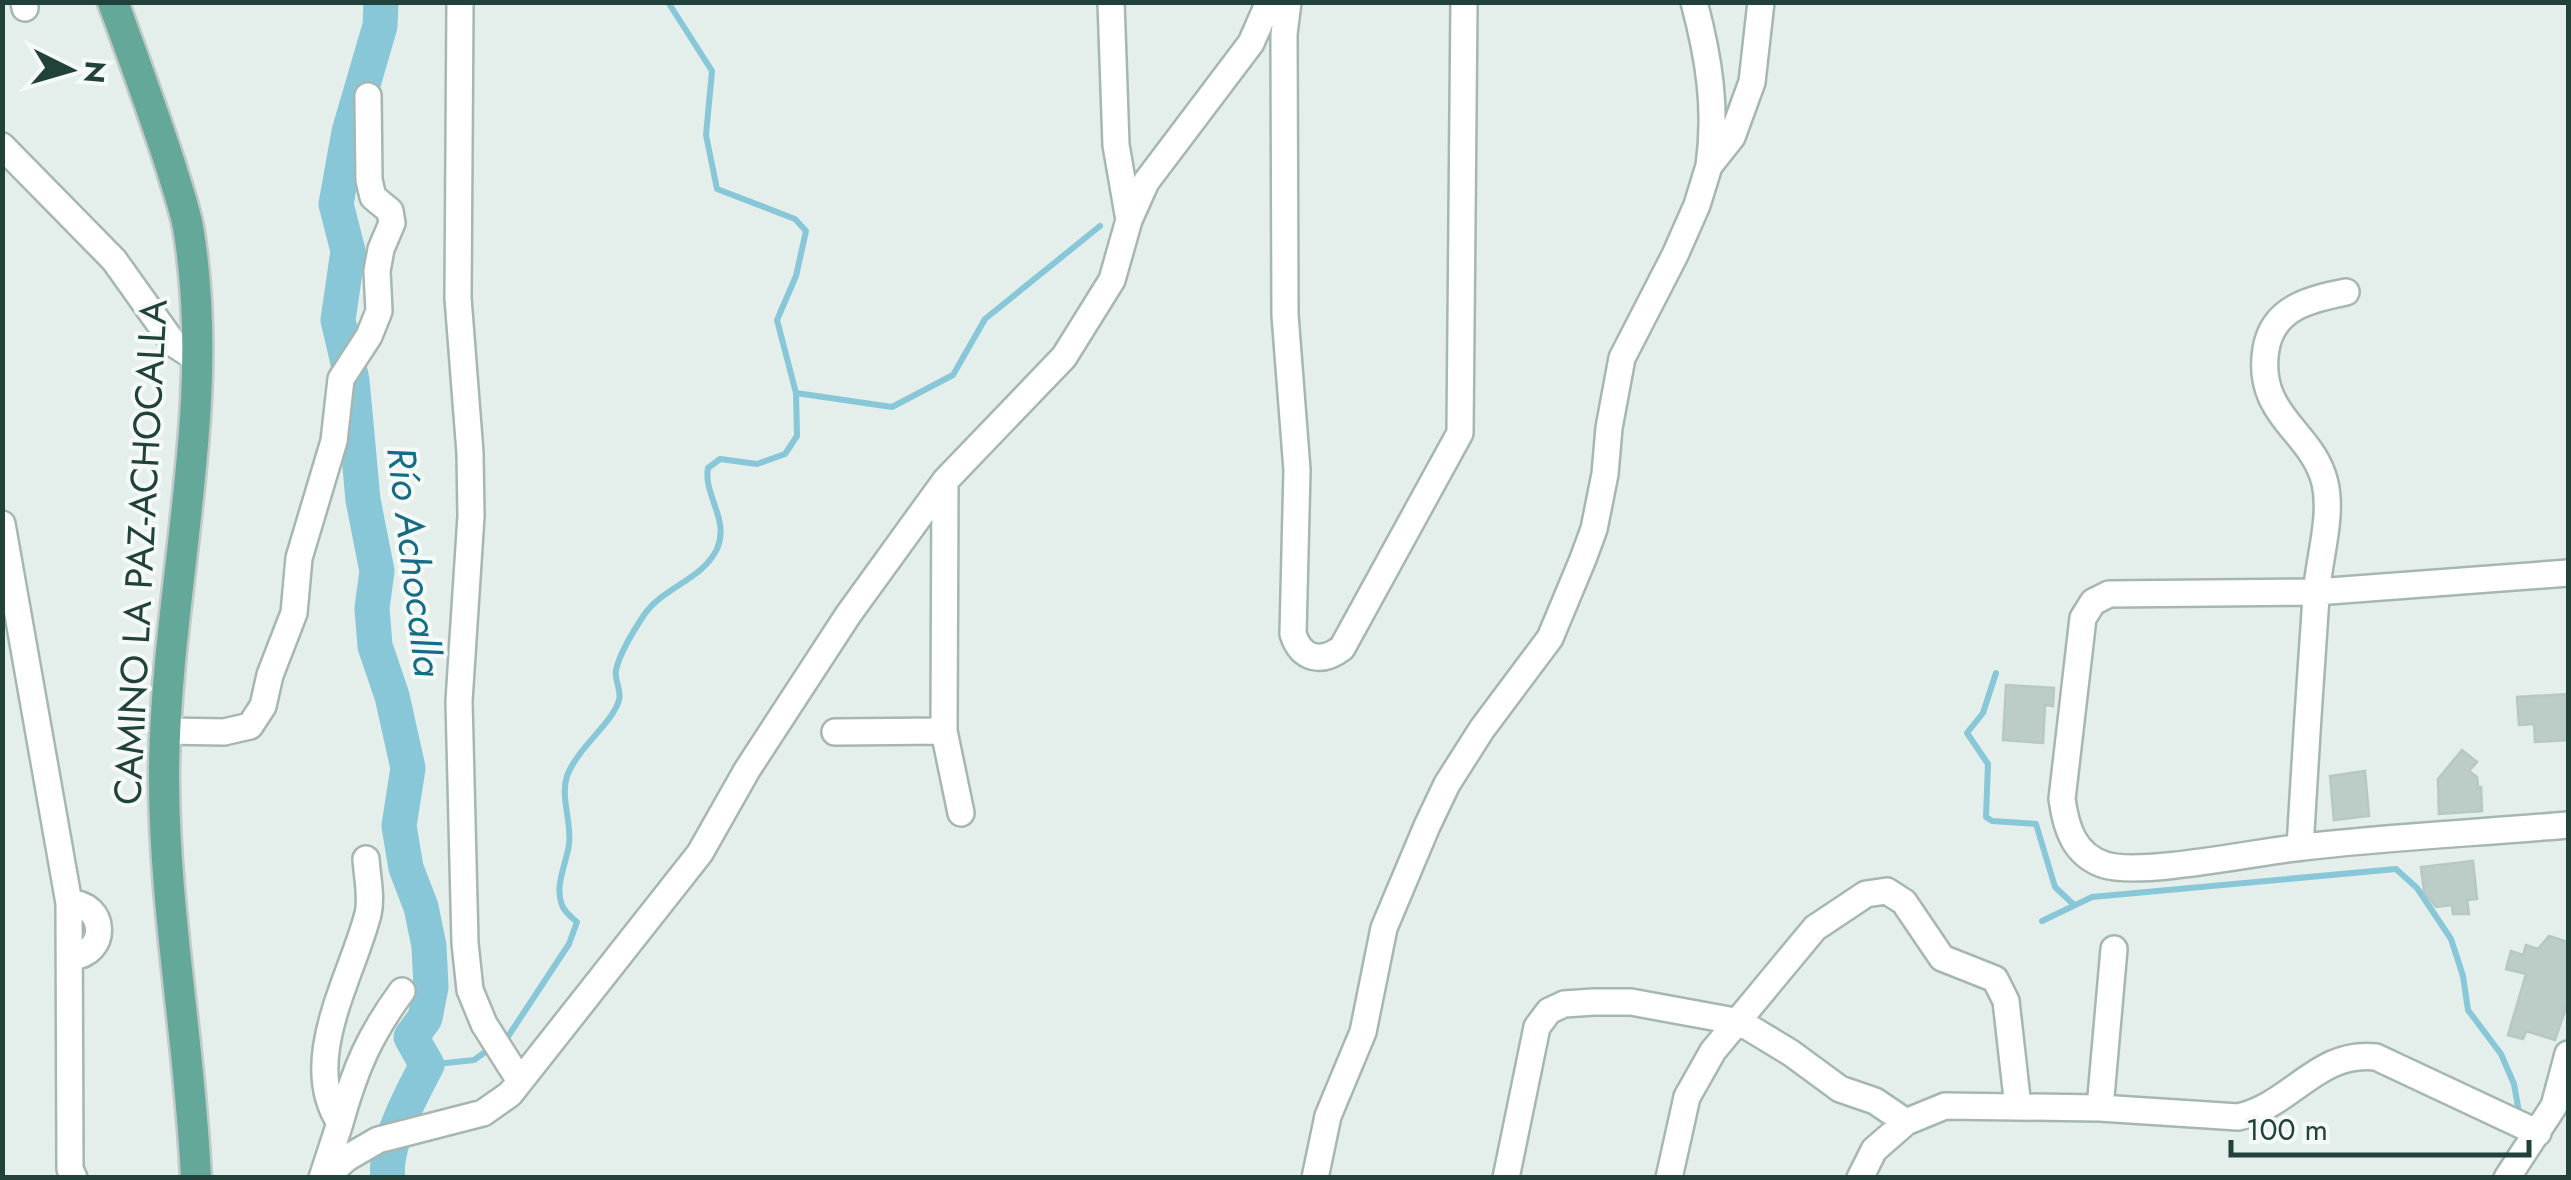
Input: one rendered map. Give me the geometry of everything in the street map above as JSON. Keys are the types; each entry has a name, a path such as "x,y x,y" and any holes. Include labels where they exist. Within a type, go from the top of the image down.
{"main road":[{"name":"CAMINO LA PAZ-ACHOCALLA","path":"113,2 153,110 189,228 196,289 197,359 166,731 165,815 196,1178"}],"street":[{"path":"460,2 458,298 471,516 459,701 466,943 470,990 484,1024 513,1070"},
{"path":"1111,2 1116,145 1130,220"},
{"path":"323,1178 378,1140 484,1112 510,1094 513,1070 700,853 746,770 848,614 945,481 1064,357 1112,280 1146,182 1250,43 1269,2"},
{"path":"1288,2 1284,34 1286,315 1297,470 1293,634 1306,656 1319,658 1342,648 1460,433 1464,2"},
{"path":"1315,1178 1328,1116 1364,1032 1384,928 1447,784 1482,729 1535,661 1562,614 1594,529 1622,358 1676,256 1698,205 1709,166 1713,92 1694,2"},
{"path":"1709,166 1732,138 1752,82 1762,2"},
{"path":"166,731 224,732 250,726 263,706 294,613 300,558 334,441 341,378 374,326 379,311 379,260 392,223 390,211 373,197 368,180 368,96"},
{"path":"2,146 114,260 174,344 197,359"},
{"path":"2300,847 2316,592 2327,504 2325,482 2316,462 2276,408 2264,376 2266,344 2282,315 2305,300 2346,292"},
{"path":"945,481 944,731 961,813"},
{"path":"2,524 68,903 70,1169 74,1178"},
{"path":"2568,573 2316,592 2110,594 2092,602 2083,618 2062,800 2066,826 2080,850 2104,865 2136,868 2300,847 2568,825"},
{"path":"835,732 944,731"},
{"path":"340,1123 328,1105 326,1056 335,1008 369,909 366,859"},
{"path":"1669,1178 1687,1097 1714,1051 1815,928 1866,894 1887,891 1904,902 1942,958 1995,980 2006,1002 2018,1107"},
{"path":"2100,1108 2114,949"},
{"path":"323,1178 356,1066 402,990"},
{"path":"1506,1178 1537,1027 1549,1011 1564,1004 1631,1002 1740,1022 1840,1089 1875,1102 1906,1122"},
{"path":"1860,1178 1874,1150 1906,1122 1944,1106 2100,1108 2238,1117 2259,1112 2328,1064 2354,1054 2376,1057 2538,1133"},
{"path":"2507,1178 2561,1100 2568,1054"}],"building":[{"path":"2006,685 2054,688 2053,706 2045,705 2043,743 2003,740"},
{"path":"2568,694 2568,740 2535,742 2534,724 2519,725 2517,697"},
{"path":"2462,750 2477,762 2469,771 2481,787 2482,811 2439,814 2438,779"},
{"path":"2365,771 2369,816 2334,820 2330,776"},
{"path":"2473,861 2477,899 2467,900 2469,914 2453,914 2452,905 2436,907 2424,892 2421,867"},
{"path":"2549,936 2568,942 2568,1002 2555,1040 2526,1031 2523,1039 2508,1035 2526,974 2506,969 2511,951 2523,955 2526,945 2538,949"}],"waterway":[{"name":"Río Achocalla","path":"381,2 380,26 349,132 336,204 348,251 338,320 352,380 363,500 377,571 372,608 375,646 392,696 408,768 399,826 406,868 421,907 429,946 431,987 425,1018 411,1037 427,1065 394,1136 388,1178"},
{"path":"501,1041 509,1035 569,944 577,922 564,910 560,898 569,836 567,776 615,709 620,697 618,663 644,615 661,597 702,568 717,549 719,517 709,488 708,468 720,459 757,464 785,454 797,436 796,393 777,320 796,276 806,231 795,219 717,189 706,135 712,71 668,2"},
{"path":"796,393 892,407 953,375 985,319 1100,226"},
{"path":"1996,673 1983,713 1967,733 1988,764 1986,817 1992,821 2036,824 2055,887 2073,904"},
{"path":"2042,921 2092,897 2396,869 2417,888 2451,939 2463,976 2468,1010 2501,1054 2514,1084 2520,1118"},
{"path":"427,1065 474,1060 491,1048"}]}
